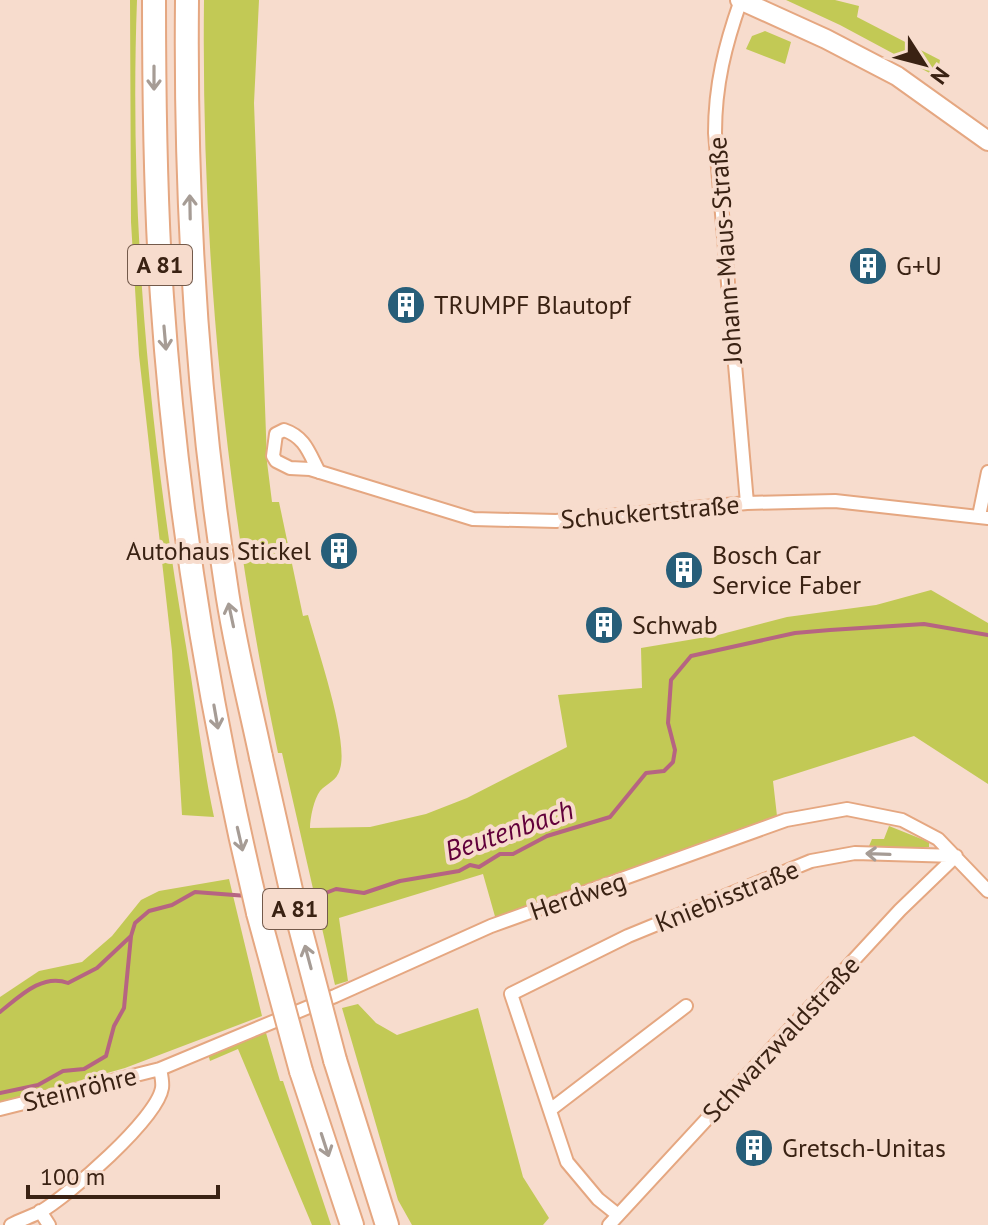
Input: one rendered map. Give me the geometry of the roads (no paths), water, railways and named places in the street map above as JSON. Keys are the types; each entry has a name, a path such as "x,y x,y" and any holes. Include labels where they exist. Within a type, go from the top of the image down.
{"highway":[{"name":"A 81","path":"154,0 156,203 170,393 199,612 224,765 258,913 301,1071 352,1225"},
{"name":"A 81","path":"187,0 196,340 226,589 296,912 335,1060 384,1216 403,1225"}],"main road":[{"path":"741,0 897,76 988,141"}],"street":[{"name":"Johann-Maus-Straße","path":"741,0 730,31 715,95 715,133 747,503"},
{"name":"Schuckertstraße","path":"319,472 473,519 556,521 747,503 835,501 984,517"},
{"path":"984,517 988,472"},
{"name":"Herdweg","path":"160,1069 491,926 786,820 847,809 902,820 938,839 988,891"},
{"name":"Kniebisstraße","path":"550,1110 511,994 628,936 811,861 855,853 956,856"},
{"name":"Schwarzwaldstraße","path":"613,1220 900,910 956,856"},
{"path":"613,1220 567,1162 550,1110 686,1006"},
{"path":"11,1225 40,1211 96,1168 153,1108 162,1088 160,1069"},
{"name":"Steinröhre","path":"0,1109 160,1069"},
{"path":"40,1211 49,1225"}],"waterway":[{"name":"Beutenbach","path":"302,902 336,889 364,893 400,881 459,871 470,865 479,867 500,854 513,854 547,836 610,817 646,773 664,771 673,762 675,750 668,723 671,680 691,656 795,633 830,630 924,624 988,635"},
{"name":"Beutenbach","path":"0,1093 38,1085 63,1071 84,1069 106,1056 114,1026 124,1008 131,936 135,923 149,911 172,905 195,892 247,896"},
{"name":"Beutenbach","path":"262,901 285,902"},
{"path":"0,1012 40,984 49,981 68,983 97,968 131,936"}],"place":[{"name":"G+U","path":"868,266"},
{"name":"TRUMPF Blautopf","path":"406,305"},
{"name":"Autohaus Stickel","path":"339,551"},
{"name":"Bosch Car Service Faber","path":"684,570"},
{"name":"Schwab","path":"604,625"},
{"name":"Gretsch-Unitas","path":"754,1148"}]}
